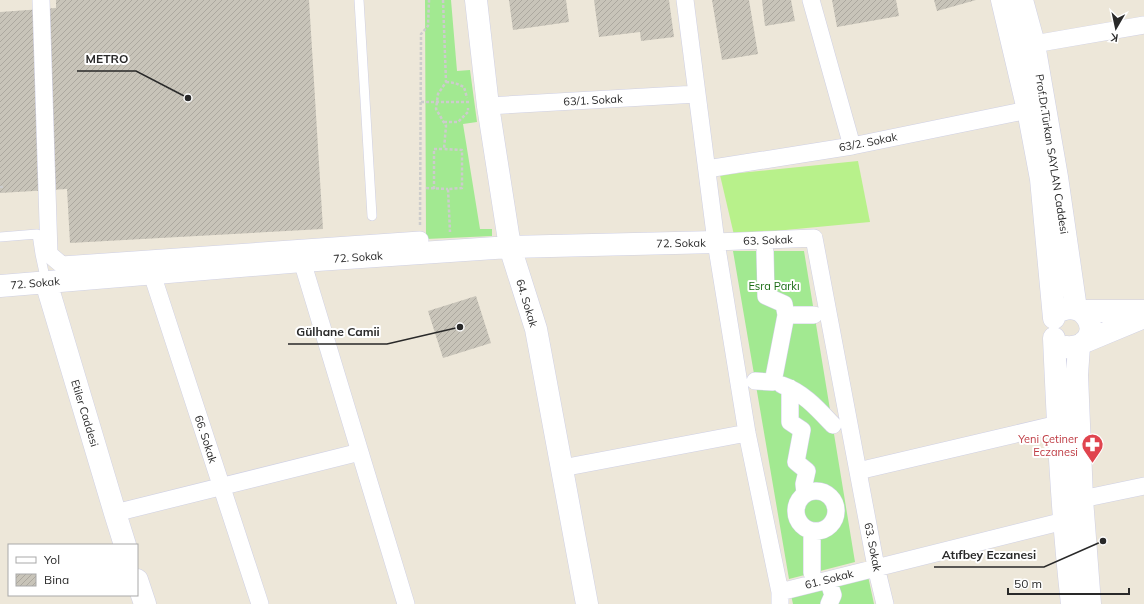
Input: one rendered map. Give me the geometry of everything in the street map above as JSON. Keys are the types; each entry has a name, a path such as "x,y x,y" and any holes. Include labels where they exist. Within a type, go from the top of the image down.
{"street":[{"path":"40,0 50,254 62,265 420,240"},
{"name":"64. Sokak","path":"476,0 481,103 510,247 536,329 587,604"},
{"path":"685,0 716,242 747,433 780,598"},
{"path":"810,0 852,146"},
{"name":"Prof.Dr.Türkan SAYLAN Caddesi","path":"1002,0 1028,110 1041,178 1054,328 1064,521 1072,604"},
{"name":"Prof.Dr.Türkan SAYLAN Caddesi","path":"1022,0 1034,44 1079,310"},
{"path":"1034,44 1144,25"},
{"name":"63/1. Sokak","path":"481,103 697,94"},
{"name":"63/2. Sokak","path":"707,169 852,146 1028,110"},
{"name":"63. Sokak","path":"716,242 814,238 876,567 885,604"},
{"name":"72. Sokak","path":"0,286 302,261 510,247 716,242"},
{"path":"765,251 766,296 784,304 786,315 773,382"},
{"path":"302,261 406,604"},
{"name":"66. Sokak","path":"152,274 260,604"},
{"name":"Etiler Caddesi","path":"46,282 125,544"},
{"path":"1144,311 1079,310 1069,308 1058,313 1054,328 1061,345 1073,348 1144,317"},
{"path":"1079,310 1086,315 1091,326 1088,338 1082,344 1077,375 1082,499 1090,604"},
{"path":"786,315 814,316"},
{"path":"755,381 773,382 790,388 810,401 833,425"},
{"path":"790,388 790,422 802,430 796,462 807,471 804,484 805,494"},
{"path":"858,471 1058,424"},
{"path":"562,468 747,433"},
{"path":"115,514 360,452"},
{"path":"1082,499 1144,486"},
{"path":"812,491 819,491 826,493 831,497 837,508 834,521 831,526 819,532 806,529 800,524 796,512 797,505 800,498 805,494 812,491"},
{"name":"61. Sokak","path":"780,598 876,567 1064,521"},
{"path":"812,531 812,573"},
{"path":"138,583 145,604"},
{"path":"829,604 833,595 830,586"}],"lane":[{"path":"359,0 372,216"},
{"path":"0,237 37,234 46,282"}],"path":[{"path":"420,240 421,34 428,26 429,0"},
{"path":"443,0 446,82 438,94 436,109 446,126 444,149"},
{"path":"446,82 455,83 464,87 481,103"},
{"path":"421,102 481,103"},
{"path":"444,122 458,122 468,112 481,103"},
{"path":"426,188 434,189 448,189 462,188 462,150 434,149 434,189"},
{"path":"0,187 5,187"},
{"path":"448,189 450,238"}],"green space":[{"path":"425,0 451,0 457,71 470,70 477,122 463,124 480,229 492,229 492,236 426,239"},
{"path":"858,161 870,222 734,235 720,175"},
{"name":"Esra Parkı","path":"733,251 804,251 855,562 789,579"},
{"path":"868,576 874,604 793,604 791,595"}],"building":[{"path":"56,0 309,0 323,229 70,243 67,189 0,193 0,12 56,8"},
{"path":"509,0 566,0 569,22 513,30"},
{"path":"594,0 669,0 674,37 641,41 640,32 599,37"},
{"path":"712,0 749,0 758,54 722,60"},
{"path":"762,0 791,0 795,21 765,26"},
{"path":"832,0 896,0 899,16 837,27"},
{"path":"934,0 976,0 937,11"},
{"path":"476,296 491,343 443,358 428,311"}],"place":[{"name":"METRO","path":"188,98"},
{"name":"Gülhane Camii","path":"460,327"},
{"name":"Yeni Çetiner Eczanesi","path":"1093,464"},
{"name":"Atıfbey Eczanesi","path":"1103,541"}]}
